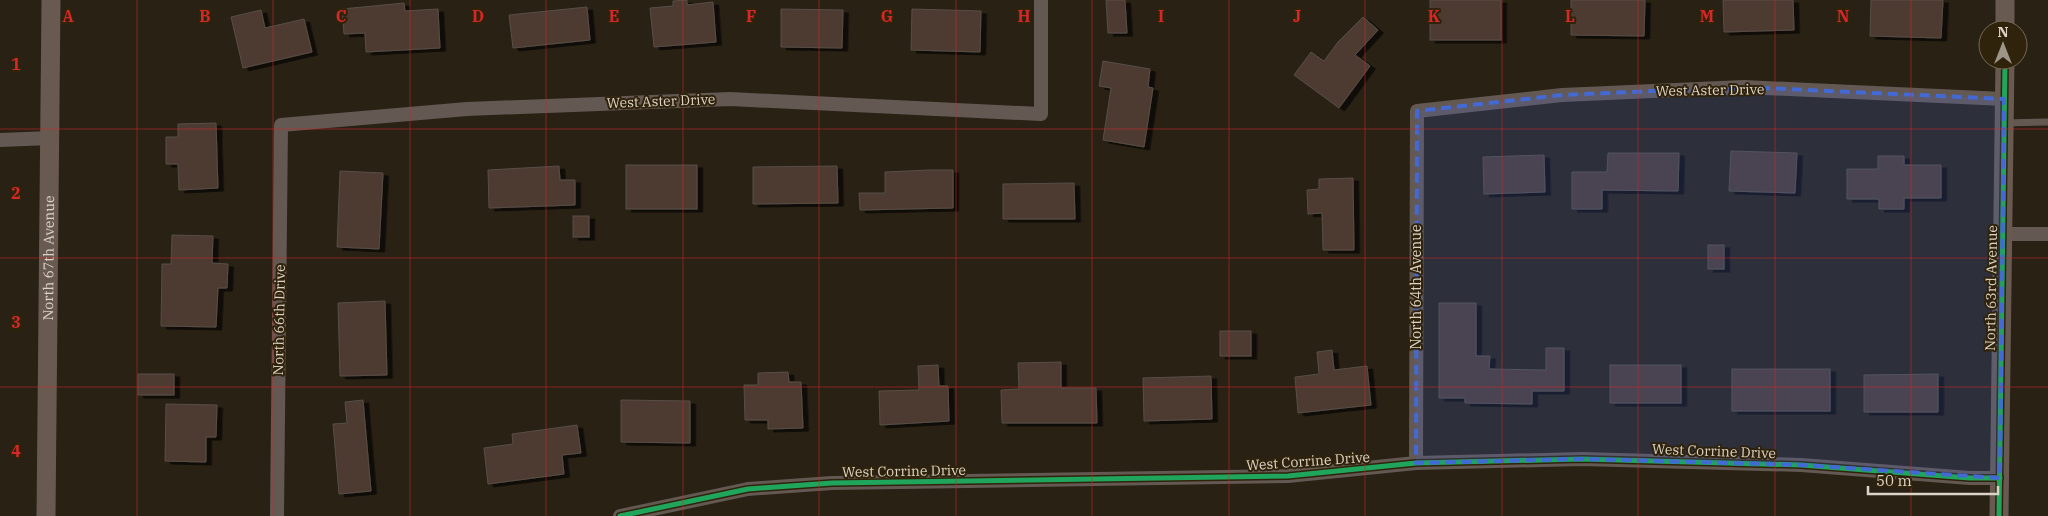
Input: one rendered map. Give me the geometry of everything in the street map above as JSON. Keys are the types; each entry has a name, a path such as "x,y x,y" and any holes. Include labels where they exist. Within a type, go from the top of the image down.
{"main road":[{"name":"North 67th Avenue","path":"46,516 51,0"},
{"path":"2005,0 2005,20"},
{"name":"North 63rd Avenue","path":"1999,516 2004,70"}],"street":[{"name":"West Aster Drive","path":"281,125 467,108 730,99 1041,114 1040,0"},
{"name":"West Aster Drive","path":"1417,111 1562,95 1744,87 2004,99"},
{"name":"North 64th Avenue","path":"1416,463 1417,111"},
{"name":"North 66th Drive","path":"277,516 281,125"},
{"path":"0,140 51,138"},
{"path":"2003,234 2048,234"},
{"name":"West Corrine Drive","path":"620,516 748,488 804,485 1288,476 1416,463 1582,459 1622,460 1801,465 1970,478 2000,478"}],"lane":[{"path":"2004,123 2048,122"}],"highlighted area":[{"path":"1744,87 2004,99 2000,478 1801,465 1582,459 1416,463 1417,111 1562,95"}],"building":[{"path":"687,0 687,5 713,2 716,42 654,47 650,8 673,6 673,1"},
{"path":"1106,0 1125,0 1127,33 1108,33"},
{"path":"1430,0 1501,0 1501,40 1430,40"},
{"path":"1571,0 1645,0 1644,36 1571,35"},
{"path":"1723,0 1793,0 1794,30 1724,32"},
{"path":"1871,0 1943,0 1941,38 1870,36"},
{"path":"404,3 405,11 438,9 440,48 366,52 365,33 344,34 342,9"},
{"path":"587,7 590,40 513,48 509,15"},
{"path":"781,9 843,10 842,48 781,47"},
{"path":"912,9 981,11 980,52 911,50"},
{"path":"261,10 265,28 304,19 312,52 243,68 231,17"},
{"path":"1363,17 1378,30 1355,55 1370,66 1339,108 1294,75 1311,52 1324,61 1338,42"},
{"path":"1103,61 1150,69 1148,87 1153,88 1144,147 1103,140 1111,88 1099,86"},
{"path":"216,123 218,188 179,190 178,164 166,164 166,137 178,137 178,124"},
{"path":"1731,151 1797,153 1795,193 1729,191"},
{"path":"1608,153 1679,153 1678,191 1602,190 1602,209 1572,209 1572,172 1607,172"},
{"path":"1544,155 1545,192 1484,194 1483,157"},
{"path":"1878,156 1904,156 1904,165 1941,165 1941,198 1904,198 1904,209 1879,209 1879,199 1847,199 1847,169 1878,169"},
{"path":"626,165 697,165 697,209 626,209"},
{"path":"559,166 560,180 575,180 575,205 489,208 488,170"},
{"path":"837,166 838,203 753,204 753,167"},
{"path":"953,170 953,208 860,210 859,193 885,193 885,172"},
{"path":"340,171 383,173 379,249 337,247"},
{"path":"1353,178 1354,250 1323,250 1322,213 1308,214 1307,190 1319,189 1319,179"},
{"path":"1074,183 1075,219 1003,219 1003,184"},
{"path":"573,216 589,216 589,237 573,237"},
{"path":"172,235 213,236 212,263 228,264 227,288 218,288 216,327 161,326 162,264 171,264"},
{"path":"1708,245 1724,245 1724,269 1708,269"},
{"path":"385,301 387,375 340,376 338,303"},
{"path":"1439,303 1476,303 1476,356 1490,356 1489,369 1546,370 1546,348 1564,348 1564,391 1532,391 1532,404 1465,403 1465,398 1439,398"},
{"path":"1220,331 1251,331 1251,356 1220,356"},
{"path":"1332,350 1334,370 1367,366 1371,405 1298,413 1295,377 1319,374 1317,352"},
{"path":"1061,362 1061,388 1096,388 1097,423 1002,423 1001,390 1019,389 1018,363"},
{"path":"938,365 939,386 948,386 949,421 880,425 879,391 919,390 918,366"},
{"path":"1610,365 1681,365 1681,403 1610,403"},
{"path":"1732,369 1830,369 1830,411 1732,411"},
{"path":"788,372 789,382 801,382 803,428 768,429 768,420 745,420 744,385 758,385 758,373"},
{"path":"138,374 174,374 174,395 138,395"},
{"path":"1938,374 1938,412 1864,412 1864,375"},
{"path":"1211,376 1212,419 1144,421 1143,378"},
{"path":"363,400 371,491 339,494 333,424 347,423 345,402"},
{"path":"621,400 690,401 690,443 621,442"},
{"path":"166,404 217,405 216,437 206,437 206,462 165,461"},
{"path":"577,425 581,453 562,455 564,474 488,484 484,448 513,444 512,434"}],"cycle path":[{"path":"1999,516 2005,70"},
{"path":"620,516 748,489 832,483 1288,476 1416,463 1582,459 1801,465 1970,478 2000,478"}]}
